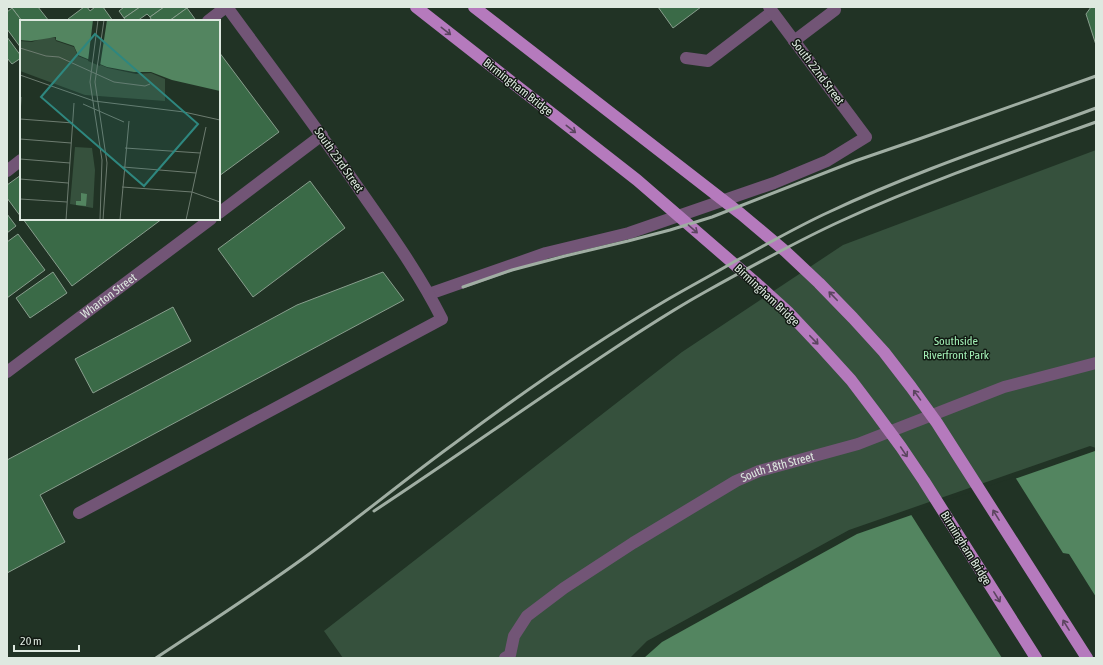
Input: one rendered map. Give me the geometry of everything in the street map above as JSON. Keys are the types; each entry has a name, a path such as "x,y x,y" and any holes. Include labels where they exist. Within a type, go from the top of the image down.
{"main road":[{"name":"Birmingham Bridge","path":"416,7 637,180 756,283 821,347 851,380 901,447 1036,658"},
{"path":"474,7 741,214 785,251 853,318 884,352 937,422 1087,658"}],"street":[{"path":"209,20 227,7"},
{"name":"South 23rd Street","path":"80,513 442,318 409,260 322,135 227,7"},
{"path":"686,58 708,61 770,9"},
{"name":"South 22nd Street","path":"429,294 546,253 629,233 774,183 827,161 866,137 770,9"},
{"path":"794,40 835,10"},
{"path":"220,212 322,135"},
{"path":"7,171 20,161"},
{"name":"Wharton Street","path":"7,372 210,220"},
{"name":"South 18th Street","path":"507,657 514,636 527,616 564,588 626,547 736,481 758,471 858,444 1004,387 1096,363"}],"green space":[{"name":"Southside Riverfront Park","path":"1096,150 1096,448 1090,446 849,530 647,641 630,658 343,658 324,631 682,352 843,245"}],"shaded area":[{"path":"1095,451 1096,658 644,658 662,642 857,534"}],"pier":[{"path":"1015,477 1063,553 1069,554 1096,597 1096,658 1002,658 910,513"}],"building":[{"path":"38,7 48,20 21,20 12,8"},
{"path":"84,7 87,7 90,11 95,7 103,7 112,20 69,20 68,19"},
{"path":"124,7 140,7 124,18 119,11"},
{"path":"140,7 164,7 150,17 147,14 138,20 125,20 124,18"},
{"path":"164,7 187,8 170,20 152,20 150,17"},
{"path":"658,7 701,7 673,28"},
{"path":"1091,7 1096,7 1096,45 1086,14"},
{"path":"12,8 21,20 20,20 20,47 7,29 7,12"},
{"path":"187,8 195,19 194,20 170,20"},
{"path":"7,37 20,55 20,59 12,64 7,58"},
{"path":"220,53 279,132 220,175"},
{"path":"20,176 20,216 7,198 7,185"},
{"path":"310,181 345,228 253,297 218,249"},
{"path":"7,214 16,226 7,233"},
{"path":"24,220 161,220 72,286"},
{"path":"18,234 45,270 7,298 7,242"},
{"path":"53,272 67,293 30,318 16,298"},
{"path":"383,272 404,300 40,495 65,542 7,573 7,460 297,305"},
{"path":"173,307 191,341 93,393 75,359"}],"railway":[{"path":"463,287 512,270 670,230 712,217 855,161 1096,76"},
{"path":"156,658 304,558 439,455 532,387 584,351 665,301 792,230 862,197 962,157 1096,108"},
{"path":"374,511 638,332 756,264 824,229 872,207 967,169 1096,122"}]}
